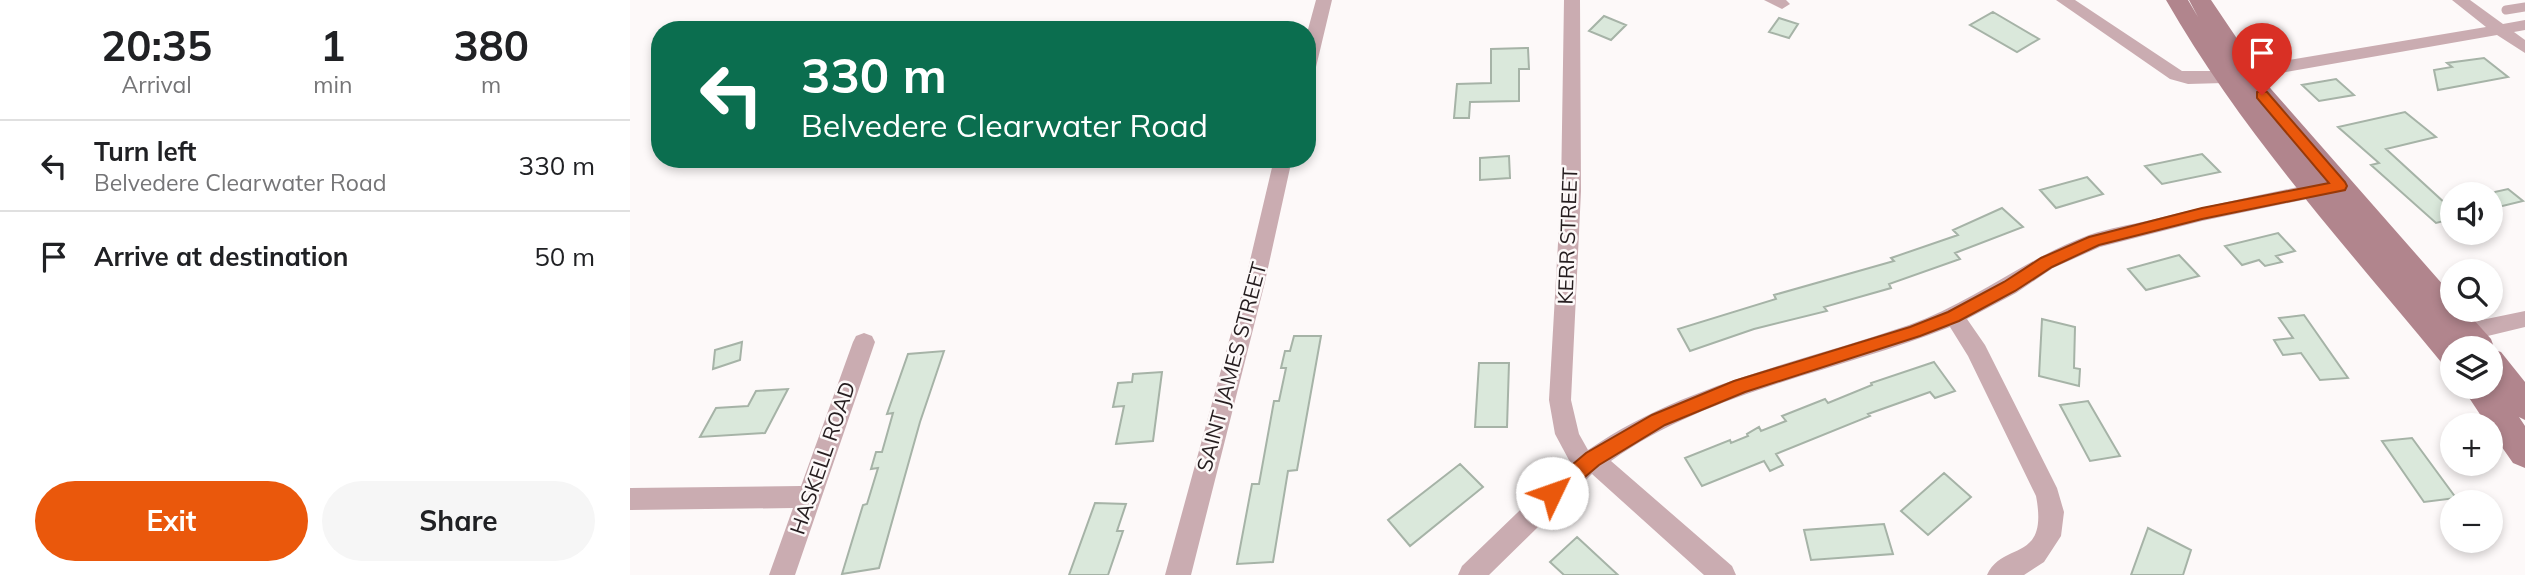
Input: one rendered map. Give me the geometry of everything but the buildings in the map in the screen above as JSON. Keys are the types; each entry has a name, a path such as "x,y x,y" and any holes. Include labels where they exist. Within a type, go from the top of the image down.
{"main road":[{"path":"2177,0 2202,47 2234,74 2327,188 2459,336"},
{"path":"2200,0 2234,74"},
{"path":"2503,378 2525,406"},
{"path":"2486,399 2525,453"}],"street":[{"path":"1316,31 1324,0"},
{"name":"KERR STREET","path":"1572,0 1571,191 1560,400 1565,433 1575,452 1723,575"},
{"path":"2064,0 2176,75 2188,78 2234,74 2525,25"},
{"path":"2460,0 2525,48"},
{"name":"SAINT JAMES STREET","path":"1178,575 1254,286 1281,168"},
{"path":"1471,575 1552,493 1589,461 1658,420 1741,386 1914,332 1954,316 2010,287 2046,262 2095,241 2175,220 2327,188"},
{"path":"1954,316 1977,351 2049,496 2052,511 2050,533 2039,552 2000,575"},
{"path":"2485,336 2525,319"},
{"name":"HASKELL ROAD","path":"782,575 864,342"},
{"path":"630,499 810,497"}],"lane":[{"path":"2506,10 2525,7"}],"route":[{"path":"1552,493 1592,459 1630,434 1658,420 1741,386 1914,332 1954,316 2010,287 2046,262 2070,250 2121,232 2340,186 2262,95"}]}
